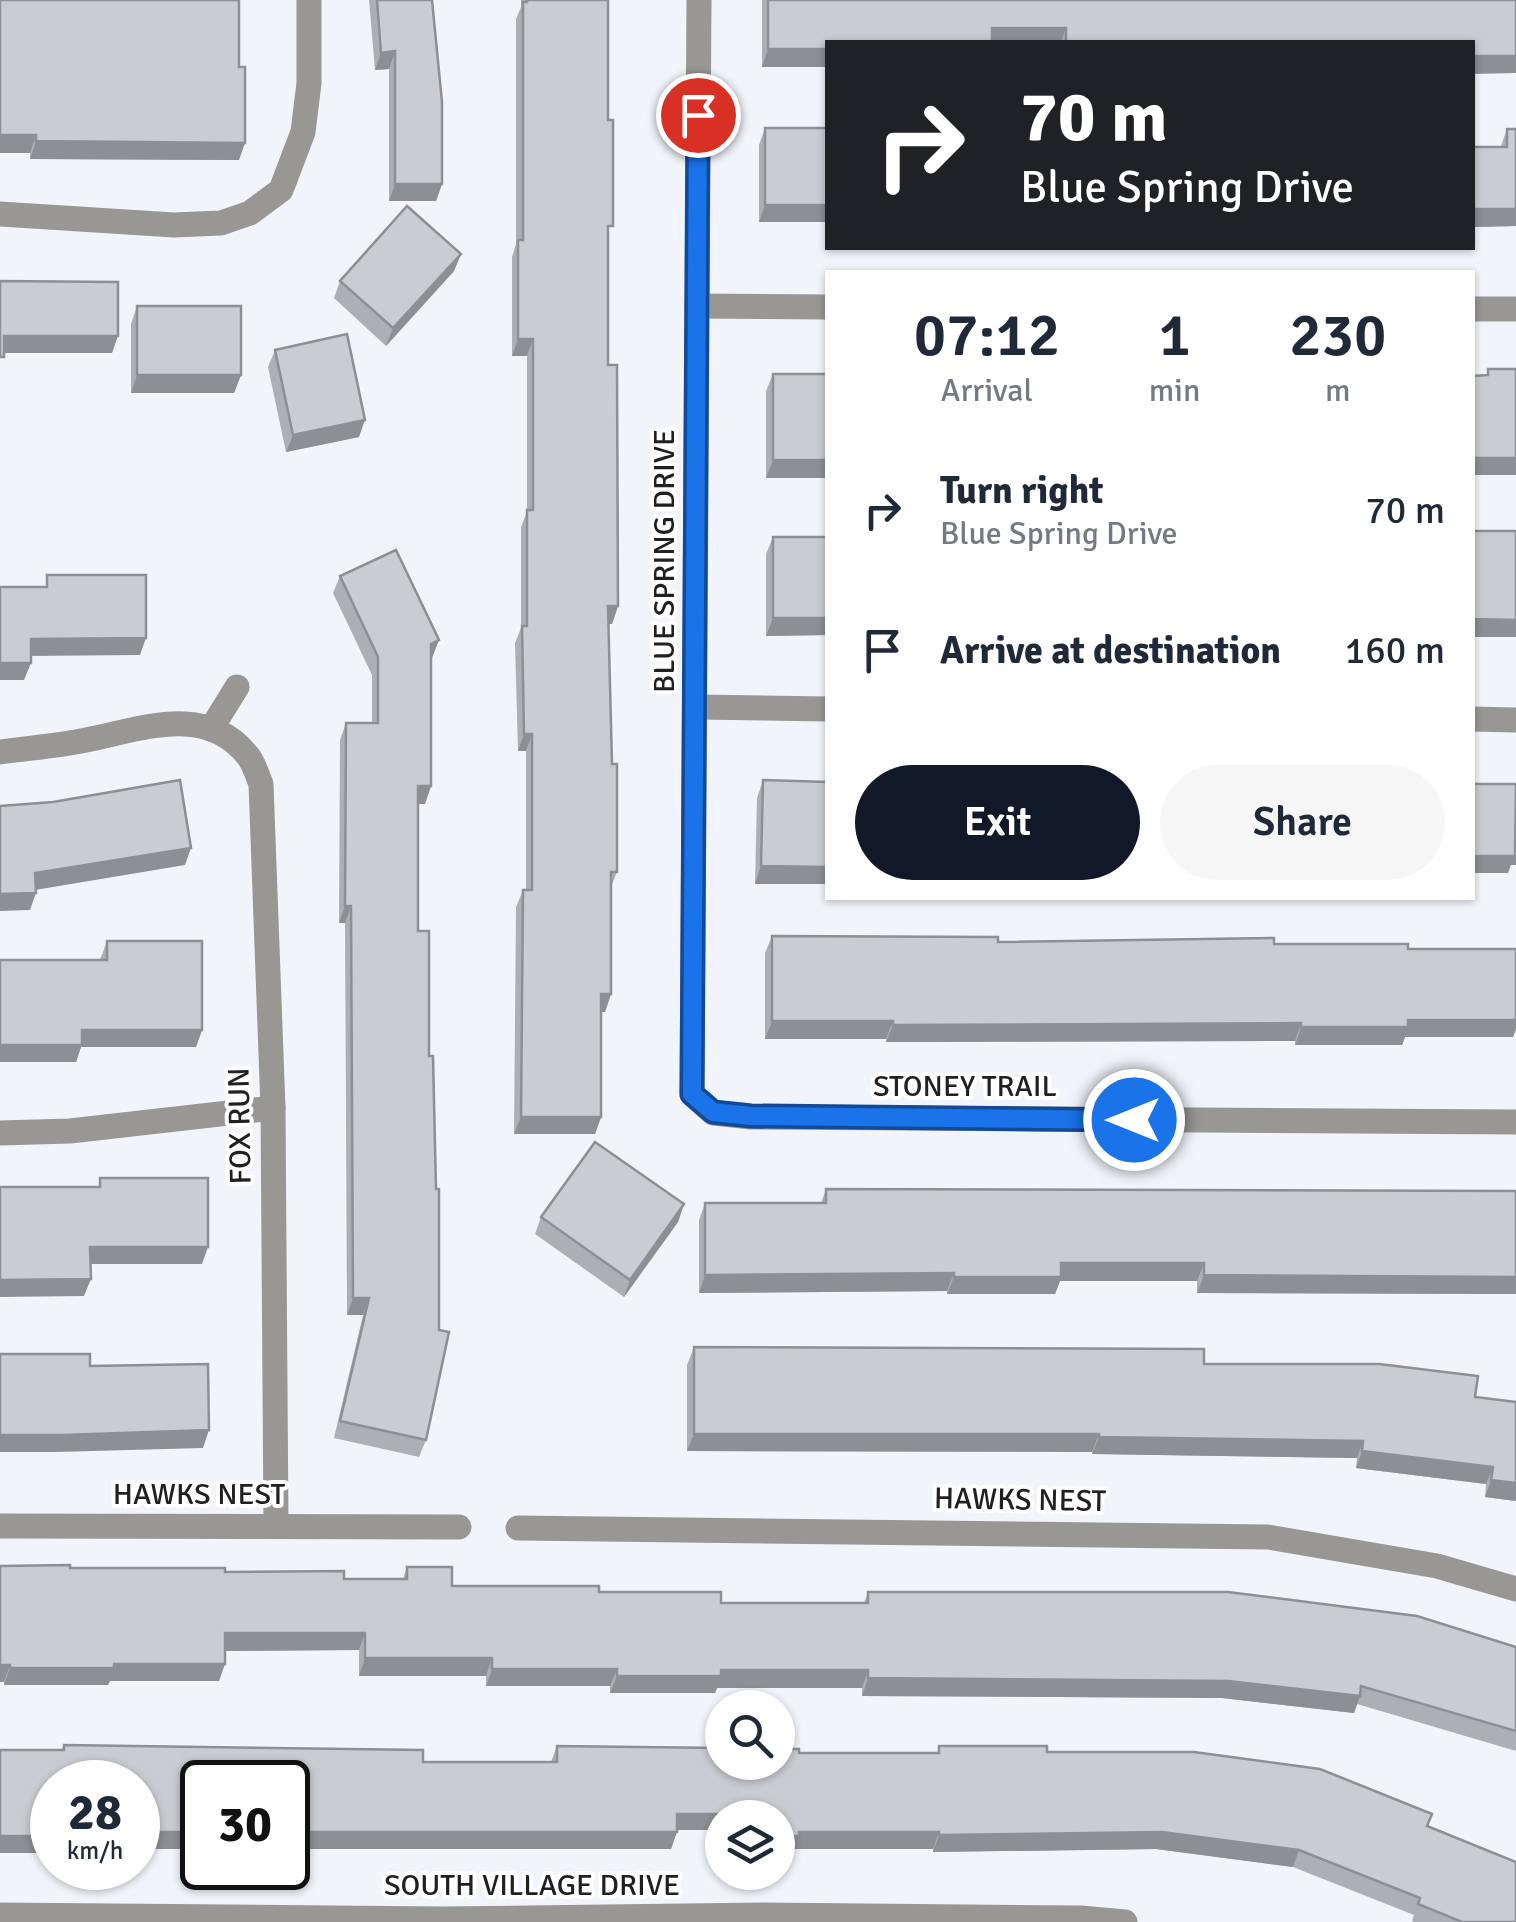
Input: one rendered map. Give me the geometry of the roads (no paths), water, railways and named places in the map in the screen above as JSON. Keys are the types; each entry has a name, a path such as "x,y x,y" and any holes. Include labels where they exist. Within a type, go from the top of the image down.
{"street":[{"path":"0,214 174,225 221,222 250,212 281,190 303,132 310,83 310,0"},
{"name":"BLUE SPRING DRIVE","path":"698,0 692,1094 713,1112"},
{"path":"697,306 825,306"},
{"path":"1475,309 1516,310"},
{"path":"0,752 86,740 158,722 218,733 237,688"},
{"path":"697,707 825,709"},
{"path":"1475,720 1516,720"},
{"name":"FOX RUN","path":"218,733 248,756 261,784 273,1108 276,1526"},
{"path":"0,1133 70,1131 273,1108"},
{"name":"STONEY TRAIL","path":"713,1112 790,1117 1516,1122"},
{"name":"HAWKS NEST","path":"0,1526 459,1527"},
{"name":"HAWKS NEST","path":"518,1528 1268,1537 1437,1566 1516,1588"},
{"name":"SOUTH VILLAGE DRIVE","path":"0,1914 443,1919 762,1915 1081,1918 1125,1922"}]}
